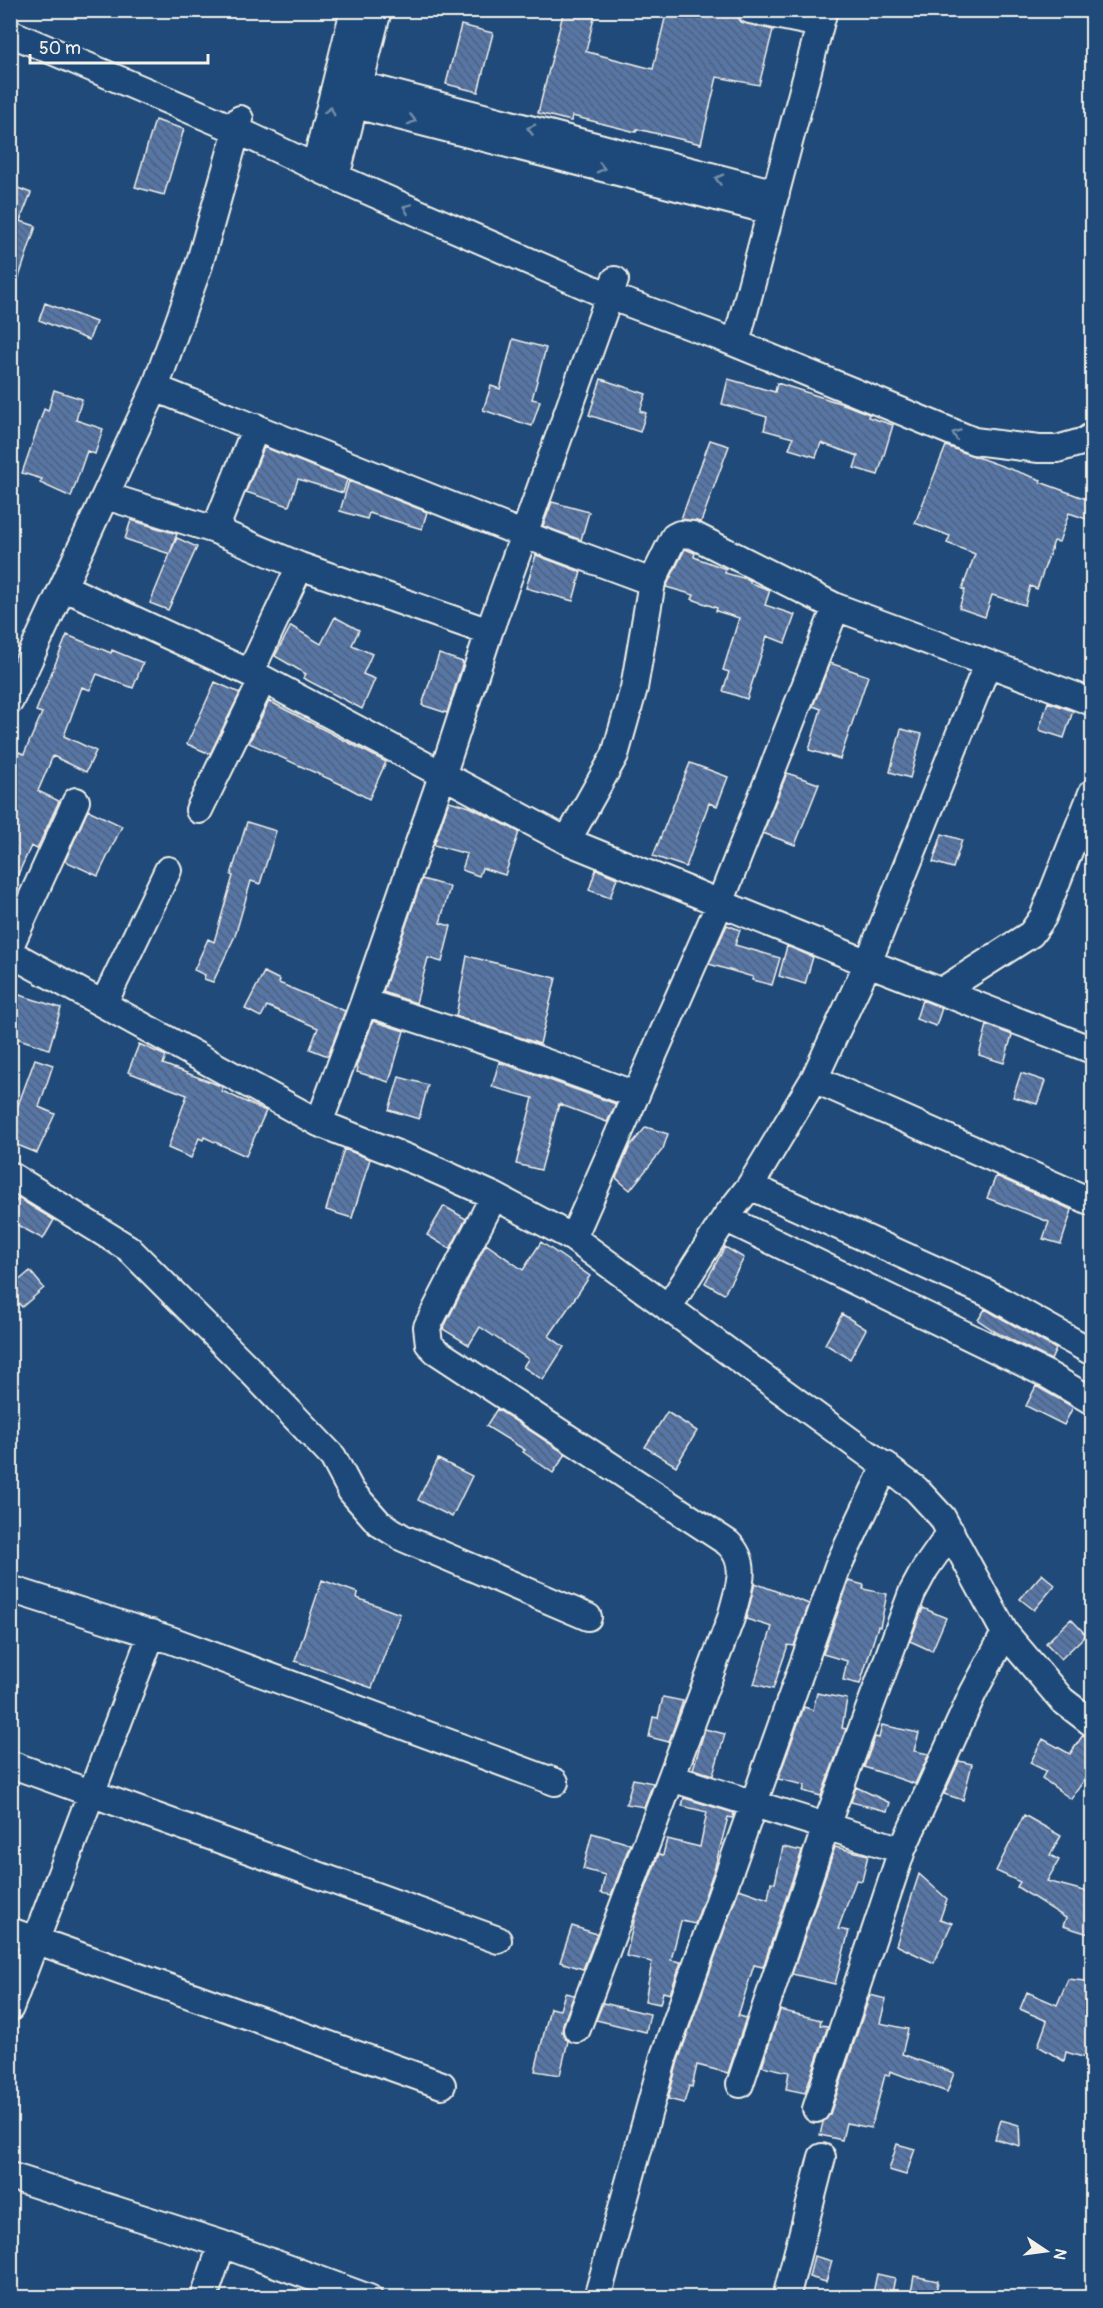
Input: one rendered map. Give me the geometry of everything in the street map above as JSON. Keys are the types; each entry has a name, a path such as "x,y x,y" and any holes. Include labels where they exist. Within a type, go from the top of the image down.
{"street":[{"path":"328,164 354,10"},
{"path":"328,164 358,95 378,10"},
{"path":"733,333 768,201 812,16 750,10"},
{"path":"10,22 238,125 612,288 982,425 1013,445 1058,449 1085,441 1092,436"},
{"path":"10,33 238,125"},
{"path":"358,95 768,201"},
{"path":"10,702 155,388 199,265 238,125"},
{"path":"319,1123 364,1002 489,632 612,288"},
{"path":"155,388 525,535 652,582"},
{"path":"215,530 255,427"},
{"path":"106,496 215,530 300,566 489,632"},
{"path":"567,841 615,755 634,688 652,582 674,537 687,533 836,607 987,665 1092,702"},
{"path":"199,810 300,566"},
{"path":"63,587 256,676 567,841 868,963 1092,1050"},
{"path":"573,1238 720,903 836,607"},
{"path":"668,1308 725,1218 750,1186 814,1079 868,963 987,665"},
{"path":"942,991 1031,934 1043,917 1092,792"},
{"path":"10,946 76,801"},
{"path":"104,1003 168,870"},
{"path":"10,953 319,1123 420,1163 494,1196 573,1238 916,1489 942,1517 1005,1633 1062,1700 1092,1724"},
{"path":"364,1002 503,1047 636,1095"},
{"path":"814,1079 1092,1202"},
{"path":"15,1184 128,1248 333,1457 351,1491 379,1523 403,1538 588,1617"},
{"path":"750,1186 987,1293 1092,1352"},
{"path":"494,1196 427,1327 429,1344 436,1352 728,1543 737,1552 742,1565 731,1618 577,2028"},
{"path":"725,1218 1048,1375 1092,1401"},
{"path":"597,2298 664,2056 838,1566 886,1465"},
{"path":"740,2084 826,1826 912,1593 925,1569 951,1532"},
{"path":"10,1589 152,1633 555,1782"},
{"path":"10,2008 152,1633"},
{"path":"816,2109 902,1850 973,1693 1005,1633"},
{"path":"10,1764 498,1940"},
{"path":"671,1778 902,1850"},
{"path":"10,1931 442,2085"},
{"path":"786,2298 822,2157"},
{"path":"10,2176 222,2244 369,2298"},
{"path":"204,2298 222,2244"}],"building":[{"path":"564,10 596,10 586,51 653,69 667,10 735,10 741,22 773,30 759,85 717,77 701,144 637,129 636,132 572,116 571,121 538,113"},
{"path":"461,25 493,33 478,92 446,84"},
{"path":"155,120 184,129 164,195 135,187"},
{"path":"10,185 31,193 20,221 36,226 14,292 10,292"},
{"path":"45,303 96,322 89,340 39,320"},
{"path":"513,339 546,348 532,399 540,401 532,426 483,410 491,386 500,389"},
{"path":"601,379 646,394 640,411 646,413 640,432 589,415"},
{"path":"728,379 775,392 777,383 846,405 869,414 868,417 893,425 878,475 854,468 858,456 821,443 816,457 789,449 793,438 764,430 767,417 722,404"},
{"path":"54,390 82,399 76,420 103,429 95,454 87,451 71,497 40,483 42,479 22,473 44,409 48,411"},
{"path":"710,440 729,446 701,522 681,519"},
{"path":"946,446 1092,501 1092,521 1069,513 1059,542 1054,541 1037,589 1030,586 1025,605 992,595 985,617 959,608 965,590 962,589 975,554 947,543 950,536 915,523"},
{"path":"264,447 347,480 343,493 298,479 289,506 246,492"},
{"path":"349,481 427,512 422,529 369,513 367,519 340,511"},
{"path":"552,502 589,512 581,540 543,526"},
{"path":"131,520 177,534 170,553 177,538 197,547 168,610 150,603 170,554 125,539"},
{"path":"685,549 695,553 694,557 726,569 725,573 750,580 750,583 770,590 765,605 795,615 785,643 767,636 747,699 723,691 729,672 723,670 739,618 716,611 717,608 692,599 694,595 666,587"},
{"path":"536,555 581,572 573,601 526,588"},
{"path":"335,617 359,630 352,645 372,654 363,674 375,679 362,709 303,678 306,674 275,656 291,626 321,644"},
{"path":"67,635 143,663 133,688 97,674 90,690 82,687 64,736 96,751 86,772 53,756 38,791 59,801 37,849 31,846 10,892 10,774 19,752 24,754 42,713 36,711"},
{"path":"439,654 463,662 447,713 422,705"},
{"path":"830,663 868,676 840,759 809,750 821,709 813,706"},
{"path":"215,682 240,693 210,754 187,744"},
{"path":"269,701 386,762 369,799 249,743"},
{"path":"1048,702 1073,711 1064,738 1039,730"},
{"path":"901,729 922,734 910,778 890,772"},
{"path":"690,763 728,777 717,806 709,803 686,867 653,856"},
{"path":"787,773 819,784 795,845 763,833"},
{"path":"449,801 470,807 519,832 505,875 482,868 479,876 462,870 467,854 434,845"},
{"path":"88,810 122,826 98,876 65,861"},
{"path":"247,822 276,831 260,884 251,881 235,936 213,982 204,979 205,975 194,970 208,939 214,942"},
{"path":"942,834 962,840 953,868 933,862"},
{"path":"596,869 617,878 610,898 589,890"},
{"path":"422,879 450,887 440,923 451,926 442,962 428,958 416,1003 383,992"},
{"path":"727,925 740,930 735,945 780,958 772,985 709,964"},
{"path":"787,946 813,957 805,984 779,976"},
{"path":"467,956 556,978 540,1044 456,1016"},
{"path":"264,972 280,980 279,983 345,1011 328,1056 310,1049 318,1028 267,1006 261,1017 245,1009"},
{"path":"10,992 61,1008 49,1049 10,1036"},
{"path":"922,1000 942,1008 936,1026 916,1019"},
{"path":"373,1021 404,1031 389,1082 357,1072 356,1067"},
{"path":"987,1025 1012,1035 1004,1063 979,1055"},
{"path":"139,1044 166,1056 163,1064 221,1086 222,1091 266,1111 246,1156 204,1137 203,1140 199,1138 191,1158 168,1148 187,1095 128,1072"},
{"path":"35,1059 53,1065 39,1107 55,1114 37,1153 10,1142 10,1127"},
{"path":"499,1062 616,1104 607,1122 559,1104 541,1170 516,1164 533,1098 492,1087"},
{"path":"1021,1073 1045,1081 1037,1104 1013,1097"},
{"path":"399,1077 428,1085 419,1119 389,1110"},
{"path":"646,1127 668,1134 663,1149 630,1190 616,1178 630,1146"},
{"path":"344,1149 370,1159 352,1218 326,1210"},
{"path":"996,1176 1072,1210 1061,1244 1043,1239 1049,1222 987,1198"},
{"path":"18,1198 54,1220 43,1239 10,1221 10,1211"},
{"path":"444,1206 466,1219 450,1249 427,1235"},
{"path":"541,1242 590,1276 549,1336 564,1347 543,1380 523,1367 528,1359 480,1327 469,1345 443,1329 486,1244 523,1270"},
{"path":"725,1247 744,1258 724,1294 705,1283"},
{"path":"30,1271 44,1288 22,1307 10,1294 10,1288"},
{"path":"985,1309 1056,1349 1051,1360 996,1332 978,1320"},
{"path":"842,1314 866,1329 850,1359 825,1344"},
{"path":"1036,1386 1073,1407 1064,1425 1026,1406"},
{"path":"497,1409 566,1454 553,1473 523,1452 525,1450 486,1426"},
{"path":"667,1412 697,1431 676,1466 645,1447"},
{"path":"438,1459 472,1476 452,1517 418,1500"},
{"path":"1042,1574 1055,1585 1034,1610 1020,1599"},
{"path":"322,1580 358,1593 357,1598 400,1614 372,1688 295,1661"},
{"path":"849,1581 864,1585 863,1589 887,1594 880,1627 878,1626 860,1684 843,1680 847,1661 823,1654"},
{"path":"755,1583 809,1604 794,1646 788,1645 773,1689 754,1684 772,1627 746,1619"},
{"path":"923,1608 946,1618 932,1651 910,1641"},
{"path":"1071,1619 1086,1635 1061,1659 1046,1643"},
{"path":"817,1693 847,1699 842,1728 846,1729 821,1796 803,1791 805,1785 778,1779 804,1707 813,1710"},
{"path":"663,1697 683,1701 669,1742 649,1737 653,1717 658,1718"},
{"path":"882,1725 919,1733 914,1751 929,1754 915,1784 864,1767 875,1737 879,1738"},
{"path":"705,1729 725,1734 713,1775 693,1769"},
{"path":"1083,1735 1092,1738 1092,1769 1071,1799 1042,1778 1046,1771 1030,1763 1043,1739 1070,1754"},
{"path":"959,1761 972,1764 963,1800 944,1794"},
{"path":"633,1779 653,1783 644,1807 626,1804"},
{"path":"856,1787 890,1803 887,1811 851,1802"},
{"path":"684,1798 734,1813 733,1818 728,1817 715,1867 695,1924 681,1921 671,1960 681,1962 670,1994 663,1992 660,2004 645,2001 652,1962 626,1956 635,1917 659,1854 663,1855 667,1839 700,1847 707,1812 682,1806"},
{"path":"1024,1815 1061,1836 1050,1855 1059,1860 1047,1881 1092,1893 1092,1935 1063,1926 1066,1918 1017,1887 1020,1882 996,1871"},
{"path":"592,1833 630,1844 611,1895 601,1893 605,1875 583,1869"},
{"path":"783,1847 802,1851 763,1967 754,1965 738,2016 746,2018 728,2073 697,2065 692,2087 689,2086 684,2103 668,2099 678,2061 739,1889 768,1899 771,1882 775,1883"},
{"path":"835,1847 868,1855 862,1881 856,1880 838,1929 849,1931 835,1984 792,1974"},
{"path":"919,1874 947,1899 940,1919 952,1923 934,1963 896,1945"},
{"path":"572,1926 597,1934 583,1969 560,1962"},
{"path":"1068,1979 1092,1982 1092,2060 1066,2052 1064,2061 1038,2046 1047,2021 1020,2009 1027,1992 1057,2005"},
{"path":"565,1993 574,1995 563,2024 562,2032 568,2041 560,2075 535,2071 550,2008 560,2010"},
{"path":"870,1995 886,1999 880,2023 908,2029 902,2054 954,2073 947,2092 890,2071 889,2076 885,2075 871,2128 846,2123 842,2140 820,2135 823,2122 830,2114"},
{"path":"603,2003 650,2014 646,2032 596,2020"},
{"path":"780,2010 821,2020 820,2025 828,2026 805,2093 786,2089 789,2072 762,2066"},
{"path":"1001,2120 1019,2125 1020,2146 995,2139"},
{"path":"897,2144 915,2149 906,2175 889,2170"},
{"path":"814,2256 832,2261 826,2282 809,2277"},
{"path":"877,2274 895,2278 891,2298 872,2298"},
{"path":"914,2276 938,2281 935,2298 910,2298"}]}
